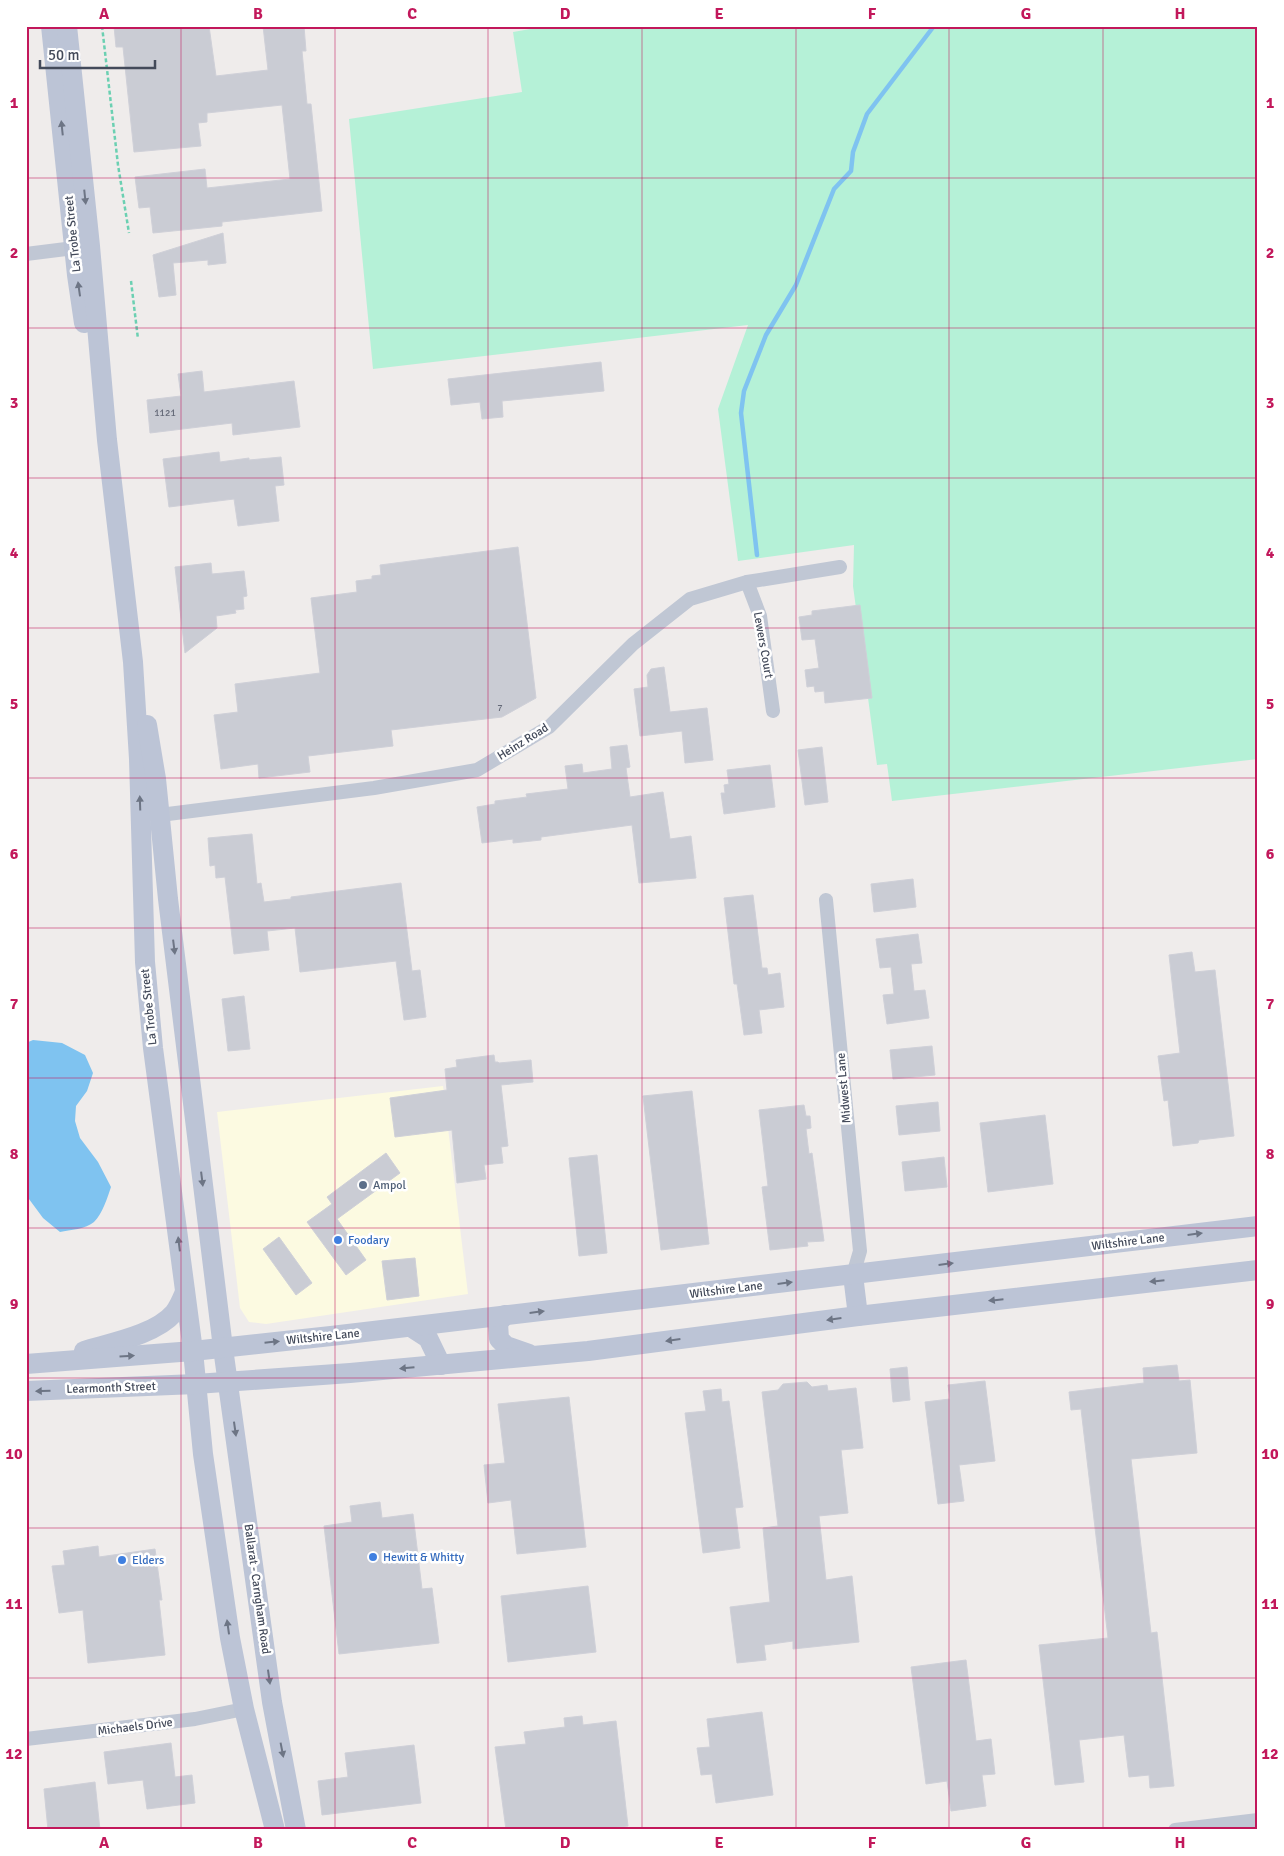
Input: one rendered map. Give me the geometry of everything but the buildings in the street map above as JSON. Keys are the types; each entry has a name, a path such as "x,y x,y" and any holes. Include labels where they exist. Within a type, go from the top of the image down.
{"main road":[{"name":"La Trobe Street","path":"51,26 107,440 133,662 144,936 153,1048 193,1351"},
{"name":"La Trobe Street","path":"67,26 82,247"},
{"name":"La Trobe Street","path":"133,662 149,734 160,815 180,998 182,1099 223,1348"},
{"path":"144,936 150,910 152,886 151,822 160,815"},
{"path":"170,1177 175,1133 182,1099"},
{"name":"Wiltshire Lane","path":"193,1351 505,1316 1258,1226"},
{"path":"196,1384 441,1365 588,1351 858,1316 1258,1270"},
{"path":"853,1275 858,1316"},
{"path":"48,1362 138,1334 161,1324 176,1310 185,1292"},
{"path":"505,1316 499,1321 498,1327 498,1336 501,1342 517,1351 536,1356"},
{"path":"411,1327 430,1340 441,1365"},
{"name":"Ballarat - Carngham Road","path":"223,1348 272,1702 296,1830"},
{"path":"26,1364 193,1351 213,1527 230,1638 244,1709 275,1830"},
{"name":"Learmonth Street","path":"26,1391 196,1384"},
{"path":"244,1709 272,1702"}],"street":[{"path":"26,254 82,247"},
{"name":"Heinz Road","path":"160,815 374,788 478,770 549,726 633,644 690,599 747,582 840,566"},
{"name":"Lewers Court","path":"747,582 760,616 773,711"},
{"name":"Midwest Lane","path":"826,900 860,1251 853,1275"},
{"name":"Michaels Drive","path":"26,1740 195,1720 244,1709"},
{"path":"1175,1830 1258,1820"}],"path":[{"path":"102,26 128,233"},
{"path":"131,281 138,339"}],"shaded area":[{"path":"443,1086 468,1294 266,1324 249,1322 240,1308 217,1112"}],"green space":[{"path":"548,26 1258,26 1258,759 892,801 887,764 877,765 853,586 854,545 738,561 718,409 748,325 373,369 349,119 522,92 513,32"}],"water":[{"path":"33,1040 62,1043 85,1055 93,1073 87,1091 76,1106 75,1121 80,1138 98,1162 111,1187 97,1219 91,1224 78,1229 60,1232 43,1218 26,1195 26,1043"}],"waterway":[{"path":"757,555 741,413 744,391 766,335 796,285 834,189 851,171 853,152 867,114 934,26"}],"place":[{"name":"Ampol","path":"363,1185"},
{"name":"Foodary","path":"338,1240"},
{"name":"Hewitt & Whitty","path":"373,1557"},
{"name":"Elders","path":"122,1560"}]}
